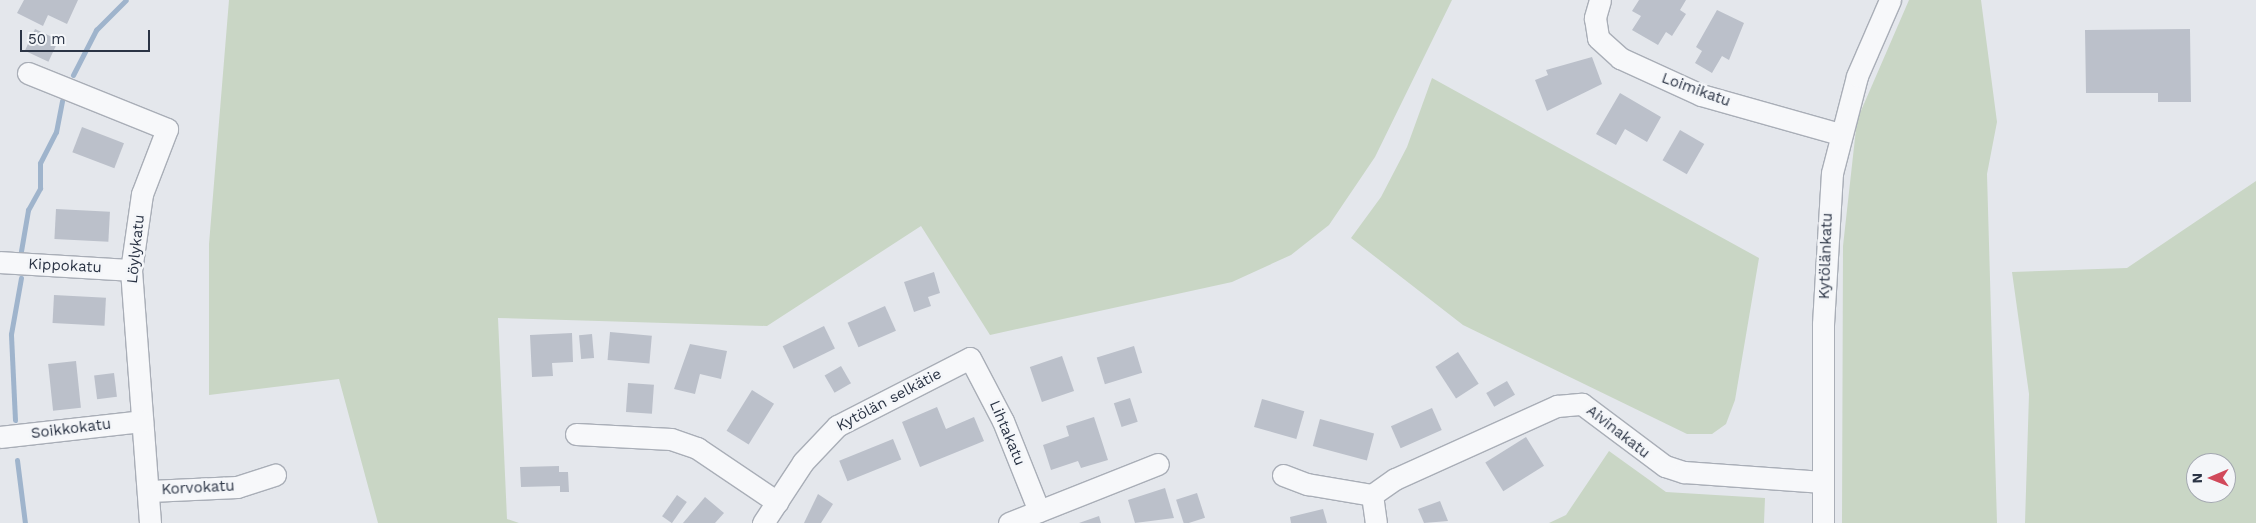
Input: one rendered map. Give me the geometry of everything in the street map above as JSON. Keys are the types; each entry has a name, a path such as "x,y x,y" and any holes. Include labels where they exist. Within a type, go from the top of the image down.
{"street":[{"name":"Loimikatu","path":"1600,0 1595,18 1598,38 1620,58 1702,95 1840,134"},
{"name":"Kytölänkatu","path":"1823,523 1827,215 1840,134 1857,76 1890,0"},
{"name":"Löylykatu","path":"28,73 167,129 142,194 131,270 142,421 150,491 150,523"},
{"name":"Kippokatu","path":"0,262 131,270"},
{"name":"Kytölän selkätie","path":"762,523 808,455 837,426 970,358"},
{"name":"Lihtakatu","path":"970,358 1003,421 1039,511"},
{"name":"Aivinakatu","path":"1372,496 1395,479 1557,406 1582,404 1665,466 1684,472 1823,482"},
{"name":"Soikkokatu","path":"0,437 142,421"},
{"path":"576,434 671,439 697,448 777,502"},
{"path":"1009,523 1158,464"},
{"name":"Korvokatu","path":"150,491 237,487 275,475"},
{"path":"1284,475 1307,484 1372,496 1376,523"}],"green space":[{"path":"229,0 1452,0 1375,157 1329,225 1291,255 1232,282 990,335 921,226 767,326 498,318 507,519 519,523 378,523 339,379 209,395 209,244"},
{"path":"1909,0 1981,0 1997,122 1987,174 1997,523 1842,523 1843,246 1857,120"},
{"path":"1432,78 1759,258 1735,400 1726,424 1712,434 1687,434 1463,325 1351,238 1381,197 1407,147"},
{"path":"2256,181 2256,523 2025,523 2029,394 2012,272 2127,268"},
{"path":"1609,451 1666,492 1765,498 1764,523 1549,523 1566,515"}],"building":[{"path":"24,0 78,0 67,24 48,15 43,26 17,13"},
{"path":"1639,0 1686,0 1680,10 1686,14 1672,36 1666,32 1658,45 1632,30 1641,16 1632,11"},
{"path":"1717,10 1744,23 1729,60 1722,56 1712,73 1695,63 1702,51 1696,47"},
{"path":"35,29 59,40 48,62 25,51"},
{"path":"2190,29 2191,102 2158,102 2158,93 2086,93 2085,30"},
{"path":"1592,57 1602,84 1547,111 1535,80 1548,75 1546,70"},
{"path":"1620,93 1661,117 1647,142 1625,129 1616,145 1596,134"},
{"path":"82,127 124,143 114,168 72,152"},
{"path":"1680,130 1704,144 1687,174 1662,160"},
{"path":"56,209 110,212 108,242 54,239"},
{"path":"934,272 940,293 928,297 931,306 914,312 904,282"},
{"path":"54,295 106,298 104,326 53,323"},
{"path":"885,306 896,331 859,347 848,323"},
{"path":"824,326 835,348 794,369 783,346"},
{"path":"610,332 652,336 649,364 608,360"},
{"path":"572,333 573,362 552,363 553,376 532,377 530,335"},
{"path":"592,334 594,358 581,359 579,335"},
{"path":"690,344 727,351 721,379 700,374 695,394 674,389"},
{"path":"1134,346 1142,373 1105,384 1097,357"},
{"path":"1458,352 1479,384 1456,399 1435,367"},
{"path":"1062,356 1074,391 1042,402 1030,367"},
{"path":"76,361 81,408 53,411 48,364"},
{"path":"841,366 851,383 835,393 825,376"},
{"path":"114,373 117,397 97,399 94,375"},
{"path":"1507,381 1515,395 1494,407 1486,393"},
{"path":"628,383 654,385 652,414 626,412"},
{"path":"752,390 774,404 749,444 727,431"},
{"path":"1130,398 1138,422 1122,427 1114,403"},
{"path":"1262,399 1304,411 1296,439 1254,427"},
{"path":"937,407 946,429 974,417 984,441 920,467 902,422"},
{"path":"1432,408 1442,430 1401,448 1391,426"},
{"path":"1094,417 1108,460 1081,468 1078,461 1051,470 1043,445 1069,436 1066,426"},
{"path":"1320,419 1374,433 1367,461 1313,446"},
{"path":"1526,437 1544,466 1503,491 1485,462"},
{"path":"893,439 901,459 847,481 839,461"},
{"path":"559,466 559,472 568,472 569,492 560,492 560,486 521,487 520,467"},
{"path":"1165,488 1174,518 1135,523 1128,500"},
{"path":"1197,493 1205,518 1184,523 1176,500"},
{"path":"818,494 833,504 821,523 804,523"},
{"path":"677,495 687,502 672,523 662,516"},
{"path":"705,497 724,513 715,523 683,523"},
{"path":"1440,501 1448,521 1424,523 1418,509"},
{"path":"1323,509 1327,523 1291,523 1290,517"},
{"path":"1099,516 1101,523 1079,523"}],"waterway":[{"path":"73,75 96,30 126,0"},
{"path":"21,251 28,210 40,188 40,163 56,132 62,101"},
{"path":"15,420 11,334 21,278"},
{"path":"17,460 25,523"}]}
